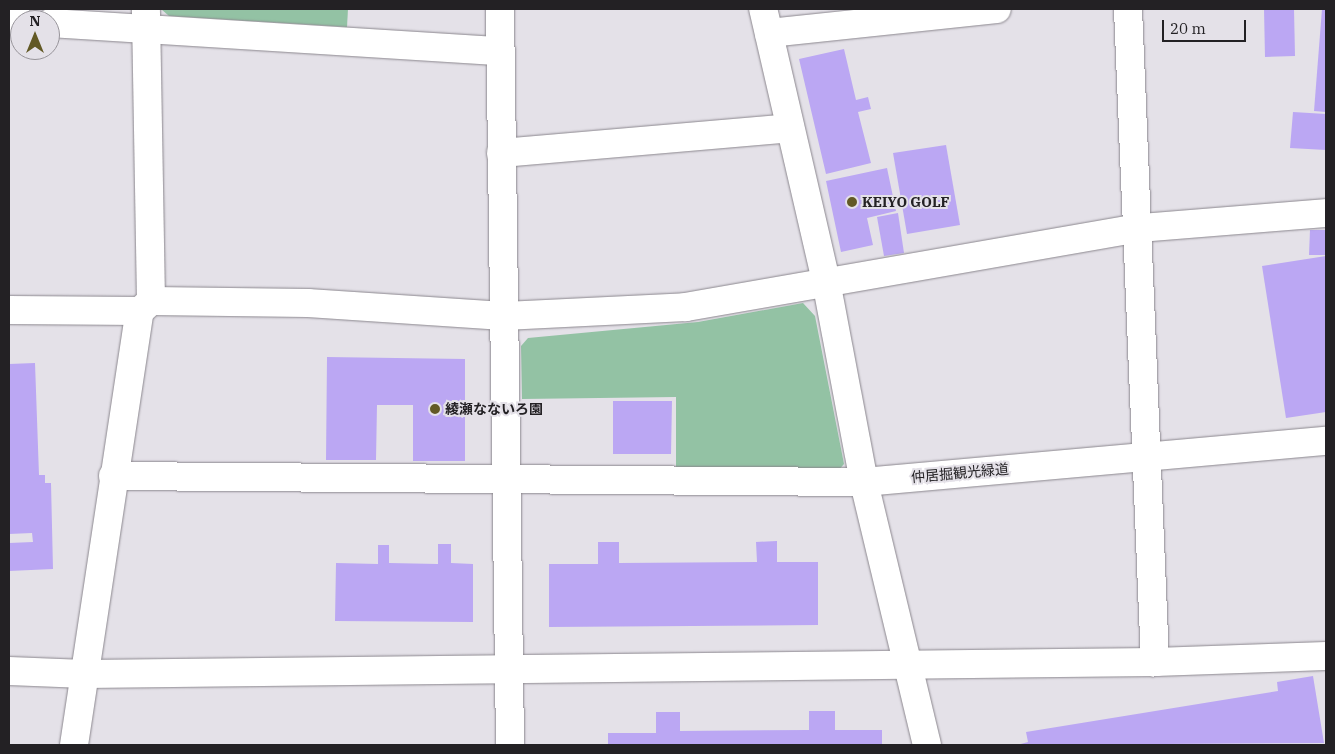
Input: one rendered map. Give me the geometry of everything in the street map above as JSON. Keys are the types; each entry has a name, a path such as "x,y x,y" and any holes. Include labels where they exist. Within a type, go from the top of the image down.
{"street":[{"path":"500,9 510,745"},
{"path":"928,745 909,664 868,510 826,281 766,21 997,9"},
{"path":"1128,9 1140,228 1146,457 1155,662"},
{"path":"60,23 146,19 500,51"},
{"path":"74,745 113,476 146,306 146,19"},
{"path":"501,154 790,128"},
{"path":"9,310 308,304 504,316 686,307 826,281 1140,228 1326,213"},
{"name":"仲居掘観光緑道","path":"113,476 864,482 1326,441"},
{"path":"9,671 85,674 1155,662 1326,656"}],"green space":[{"path":"161,9 348,9 347,27 169,16"},
{"path":"803,303 815,316 844,464 837,472 676,470 676,397 522,399 521,346 528,338 698,322"}],"building":[{"path":"1264,9 1294,9 1295,56 1265,57"},
{"path":"1322,9 1326,9 1326,112 1314,111"},
{"path":"844,49 856,100 868,97 871,109 858,112 871,163 826,174 799,59"},
{"path":"1293,112 1326,114 1326,150 1290,148"},
{"path":"946,145 960,225 907,234 893,153"},
{"path":"887,168 896,211 867,218 873,245 841,252 826,181"},
{"path":"898,213 904,253 884,256 877,217"},
{"path":"1310,230 1326,230 1326,255 1309,255"},
{"path":"1326,256 1326,412 1286,418 1262,266"},
{"path":"327,357 465,359 465,461 413,461 413,405 377,405 376,460 326,460"},
{"path":"35,363 39,475 45,475 45,483 51,483 53,569 9,571 9,543 33,542 32,533 9,534 9,364"},
{"path":"613,401 672,401 671,454 613,454"},
{"path":"777,541 777,562 818,562 818,625 549,627 549,564 598,564 598,542 619,542 619,563 757,562 756,542"},
{"path":"438,544 451,544 451,563 473,564 473,622 335,621 336,563 378,564 378,545 389,545 389,563 438,564"},
{"path":"1313,676 1324,743 1017,745 1028,742 1026,732 1278,691 1277,682"},
{"path":"809,711 835,711 835,730 882,730 882,745 608,745 608,733 656,733 656,712 680,712 680,731 809,730"}],"place":[{"name":"KEIYO GOLF","path":"852,202"},
{"name":"綾瀬なないろ園","path":"435,409"}]}
